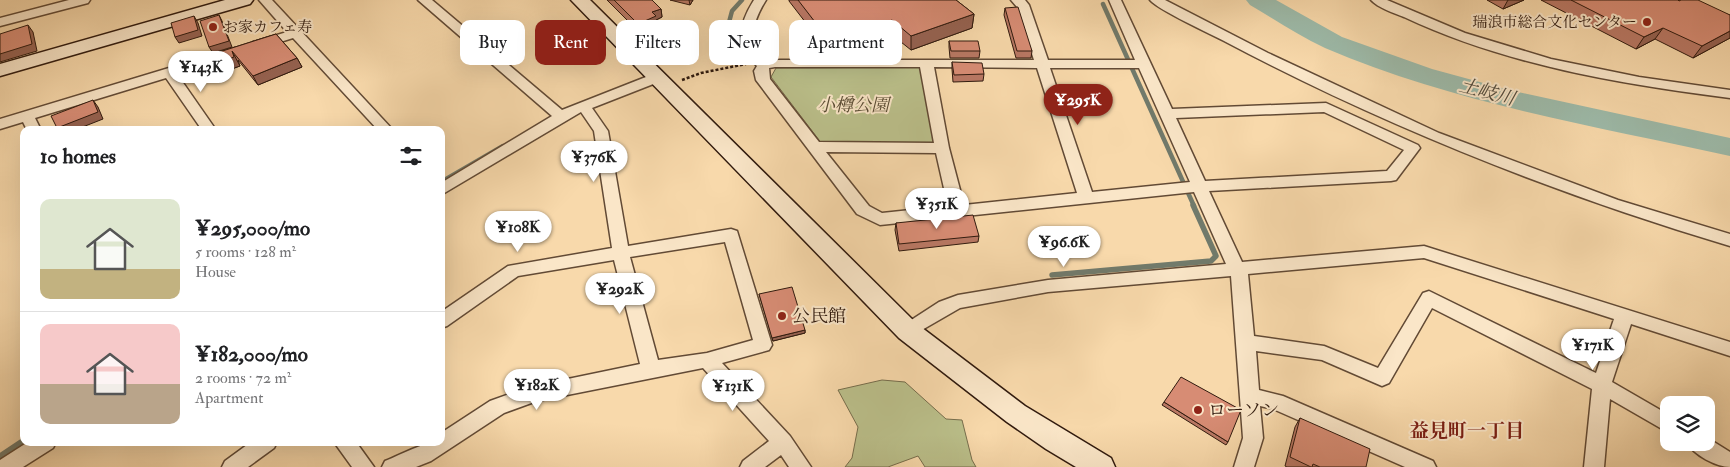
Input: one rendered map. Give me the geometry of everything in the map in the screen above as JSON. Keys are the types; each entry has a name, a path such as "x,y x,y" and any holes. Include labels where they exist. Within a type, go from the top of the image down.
{"street":[{"path":"0,22 84,0"},
{"path":"0,70 244,0"},
{"path":"265,0 382,126"},
{"path":"424,0 561,116"},
{"path":"580,0 908,331 1016,414 1056,441 1101,467"},
{"path":"749,20 760,0"},
{"path":"1017,0 1023,5 1086,198"},
{"path":"1115,0 1135,64 1165,114 1190,187 1238,268 1243,290 1245,342 1253,438 1244,467"},
{"path":"1156,0 1272,60 1434,136 1612,204 1730,240"},
{"path":"1377,0 1411,17 1461,36 1535,58 1672,87 1730,94"},
{"path":"0,124 297,33"},
{"path":"779,63 1135,64"},
{"path":"926,63 942,148 957,209"},
{"path":"761,65 763,80 817,147 863,210 880,218 1190,187 1391,176 1413,148 1326,107 1165,114"},
{"path":"169,72 206,126"},
{"path":"445,188 561,116 583,106 661,82"},
{"path":"583,106 601,131 621,253 651,369"},
{"path":"27,116 32,126"},
{"path":"817,147 942,148"},
{"path":"392,467 427,461 497,407 536,394 651,369 707,360 763,345 731,235 514,270 445,318"},
{"path":"908,331 945,307 981,297 1048,286 1424,252 1625,314 1730,349"},
{"path":"1245,342 1324,353 1382,378 1429,298 1602,386 1660,420"},
{"path":"1594,467 1602,386 1625,314"},
{"path":"707,360 783,442 801,467"},
{"path":"1251,396 1276,402 1426,467"},
{"path":"750,467 783,442"},
{"path":"6,467 40,446"},
{"path":"232,467 262,446"},
{"path":"347,446 364,467"},
{"path":"1712,451 1730,462"}],"path":[{"path":"661,82 700,73 754,65"}],"green space":[{"name":"小樽公園","path":"922,67 934,143 822,144 771,77 776,68"},
{"path":"882,380 905,382 946,419 962,420 972,460 976,467 925,467 918,456 888,467 845,467 852,458 858,427 838,390"}],"building":[{"path":"614,0 652,0 661,9 652,12 656,16 647,20 634,20"},
{"path":"798,0 956,0 974,14 911,36 902,28 902,20 813,20"},
{"path":"1571,0 1698,0 1730,15 1730,31 1702,46 1663,28 1644,37"},
{"path":"1018,7 1032,51 1017,51 1005,8"},
{"path":"219,15 229,41 209,47 200,21"},
{"path":"194,16 198,30 175,37 171,23"},
{"path":"28,25 32,44 0,54 0,34"},
{"path":"276,34 297,58 253,76 232,51 234,57 218,63 213,54"},
{"path":"949,41 978,41 980,51 951,51"},
{"path":"952,62 982,63 984,74 954,75"},
{"path":"93,100 98,112 62,126 56,126 51,116"},
{"path":"973,215 979,236 899,244 896,223"},
{"name":"公民館","path":"792,287 805,330 772,338 759,294"},
{"path":"1181,377 1241,410 1228,442 1164,402"},
{"path":"1300,418 1370,449 1366,467 1320,467 1313,464 1311,467 1290,457"}],"waterway":[{"path":"730,20 732,11 742,0"},
{"name":"土岐川","path":"1258,0 1333,42 1423,75 1506,98 1730,147"},
{"path":"1103,4 1194,206"},
{"path":"445,180 503,146"},
{"path":"1052,275 1211,261 1216,256 1193,205"},
{"path":"0,456 20,443"}],"place":[{"name":"瑞浪市総合文化センター","path":"1647,22"},
{"name":"お家カフェ寿","path":"213,27"},
{"name":"公民館","path":"782,316"},
{"name":"ローソン","path":"1198,410"}],"district":[{"name":"益見町一丁目","path":"1467,431"}]}
